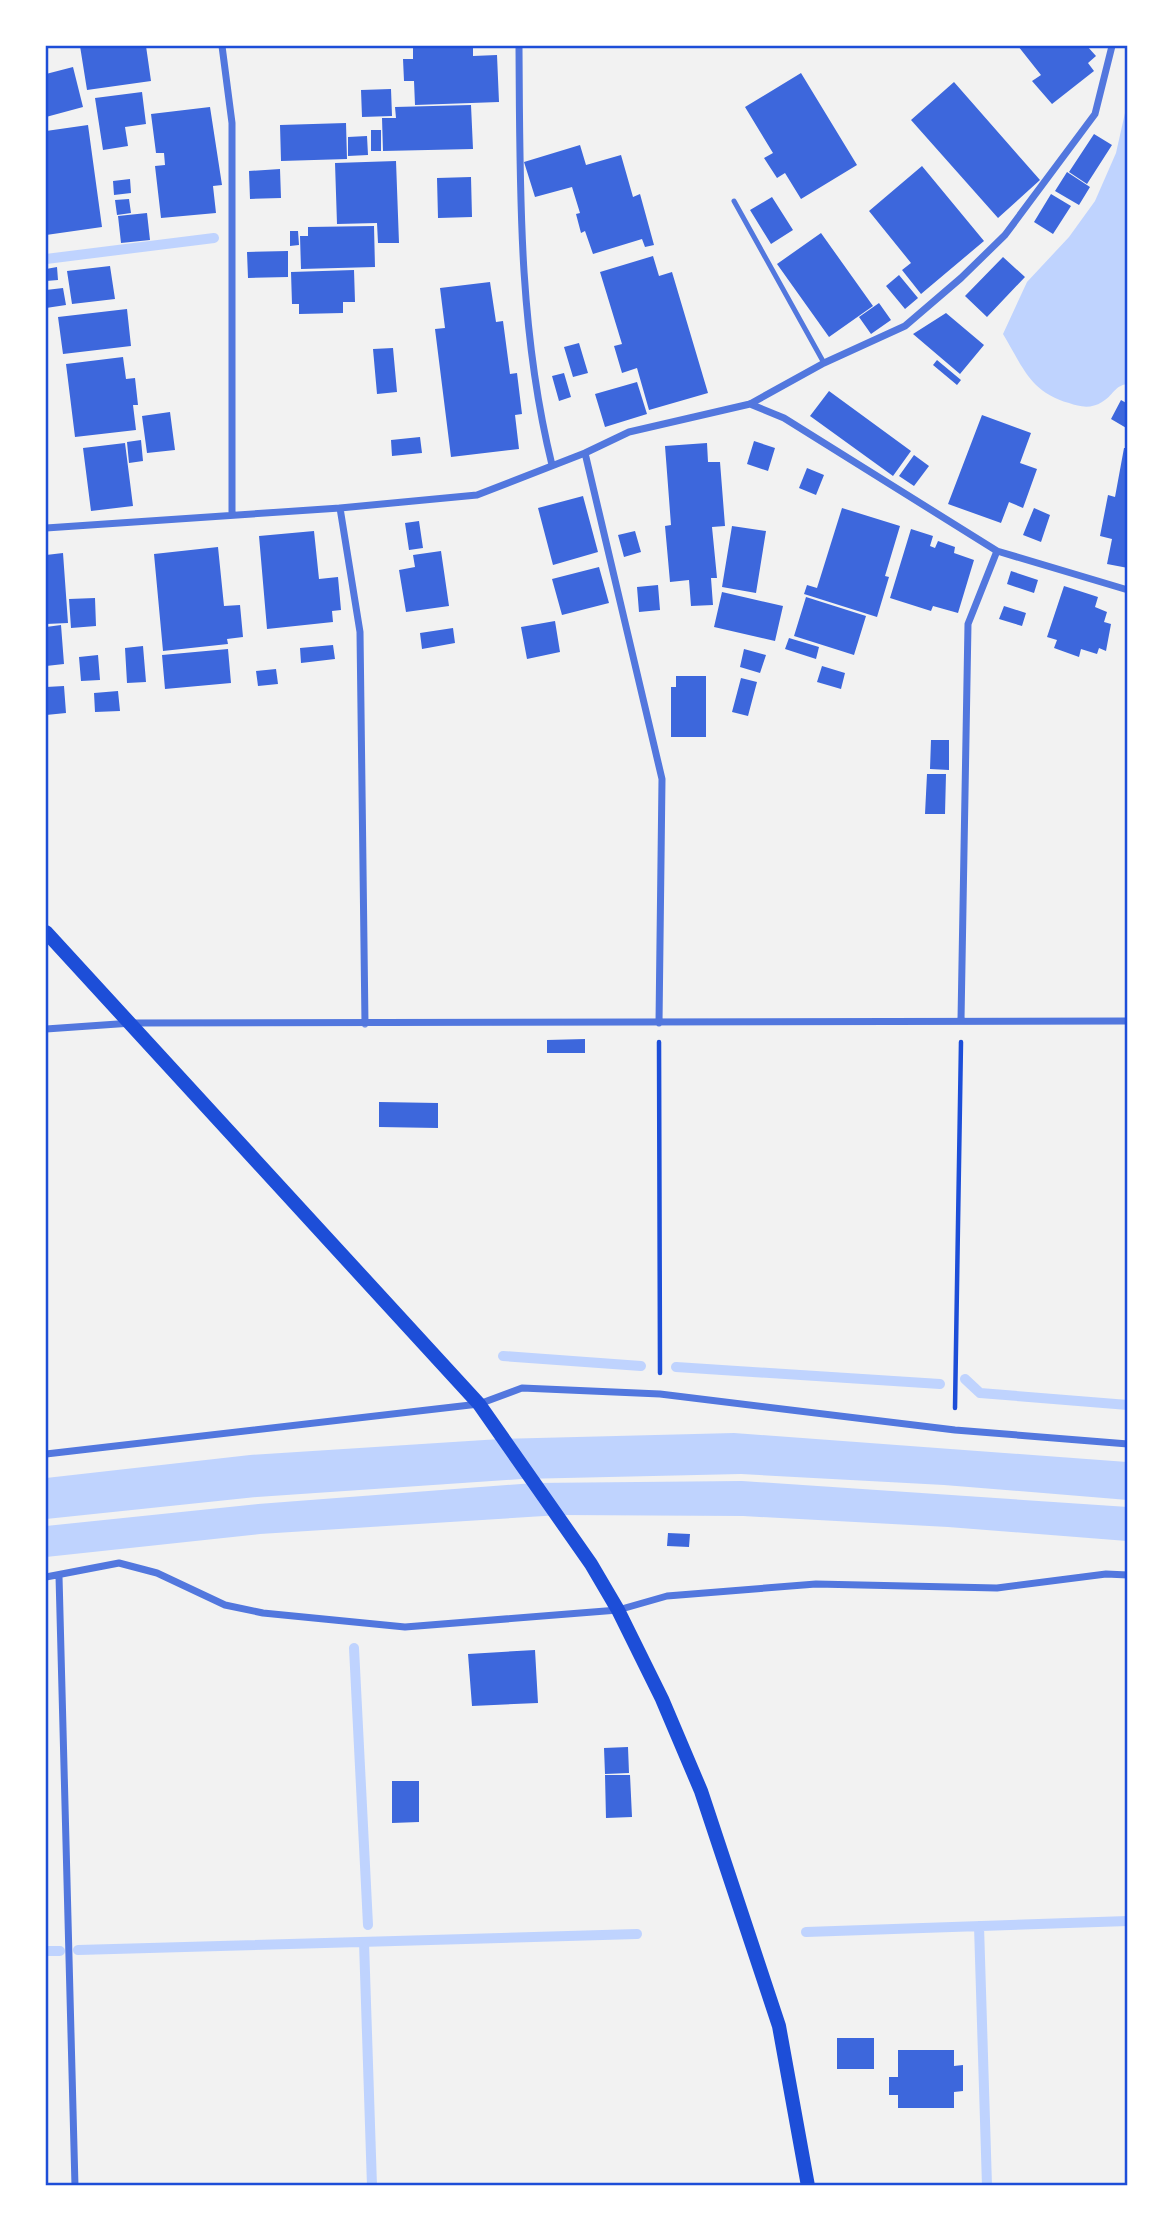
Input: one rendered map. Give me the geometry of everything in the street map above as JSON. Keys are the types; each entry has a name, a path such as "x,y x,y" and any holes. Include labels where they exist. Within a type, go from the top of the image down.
{"main road":[{"path":"46,932 479,1404 591,1564 618,1610 701,1791 779,2026 808,2186"}],"street":[{"path":"222,46 232,123 232,515"},
{"path":"519,46 520,244 540,416 552,465"},
{"path":"46,528 340,508 477,495 585,453 629,432 750,404 824,363 905,326 961,278 1005,235 1095,114 1112,46"},
{"path":"750,404 784,418 997,551 1128,590"},
{"path":"585,453 662,779 659,1023"},
{"path":"340,508 360,632 365,1024"},
{"path":"961,1020 968,624 997,551"},
{"path":"46,1029 132,1023 1128,1021"},
{"path":"46,1454 479,1404 522,1388 660,1394 955,1430 1128,1444"},
{"path":"46,1577 119,1563 157,1573 225,1605 263,1613 405,1627 618,1610 667,1596 816,1584 997,1588 1106,1574 1128,1575"},
{"path":"59,1576 75,2186"}],"lane":[{"path":"734,201 824,363"}],"path":[{"path":"955,1430 961,1020"},
{"path":"659,1023 660,1394"}],"water":[{"path":"1127,104 1127,384 1098,404 1081,406 1056,398 1036,385 1003,334 1027,282 1069,237 1095,201 1116,153"},
{"path":"734,1433 1127,1462 1128,1500 944,1485 741,1474 521,1479 257,1497 46,1519 46,1478 250,1455 500,1439"},
{"path":"742,1481 1128,1507 1127,1541 948,1527 743,1516 560,1515 260,1534 46,1557 46,1526 258,1504 534,1483"}],"building":[{"path":"80,46 146,46 151,81 87,90"},
{"path":"413,46 473,46 473,56 497,55 499,102 415,105 414,81 404,81 403,59 413,59"},
{"path":"1018,46 1087,46 1096,56 1088,63 1094,71 1052,104 1032,81 1041,75"},
{"path":"73,67 83,107 46,117 46,74"},
{"path":"801,73 857,165 801,199 785,173 777,178 764,158 773,153 745,107"},
{"path":"954,82 1040,180 998,218 911,120"},
{"path":"391,89 392,116 362,117 361,90"},
{"path":"142,92 146,124 125,127 128,146 103,150 95,98"},
{"path":"471,105 473,149 383,151 382,118 396,118 395,107"},
{"path":"210,107 222,185 213,186 216,213 161,218 155,166 165,165 164,153 156,153 151,114"},
{"path":"346,123 347,159 281,161 280,125"},
{"path":"88,125 102,227 46,235 46,131"},
{"path":"371,130 381,130 381,151 371,151"},
{"path":"1094,134 1112,145 1087,184 1069,172"},
{"path":"367,136 368,155 348,156 348,137"},
{"path":"580,145 586,165 621,155 633,197 640,194 654,245 645,247 642,239 593,254 585,231 581,233 576,214 580,213 572,187 535,197 524,162"},
{"path":"396,161 399,243 378,243 377,223 337,224 335,163"},
{"path":"922,166 984,241 921,294 902,270 911,263 869,211"},
{"path":"280,169 281,198 250,199 249,171"},
{"path":"1067,172 1090,187 1079,205 1055,191"},
{"path":"471,177 472,217 438,218 437,178"},
{"path":"130,179 131,193 114,195 113,181"},
{"path":"1051,194 1071,206 1053,234 1034,222"},
{"path":"772,197 793,230 771,244 750,210"},
{"path":"129,199 131,213 117,215 115,200"},
{"path":"147,213 150,240 121,243 118,216"},
{"path":"374,226 375,267 301,269 300,236 308,236 308,227"},
{"path":"290,231 298,231 299,245 290,246"},
{"path":"821,233 873,306 829,337 777,264"},
{"path":"288,251 288,277 248,278 247,252"},
{"path":"653,256 659,276 672,272 708,393 649,410 637,368 622,373 614,346 622,344 600,272"},
{"path":"1003,257 1025,277 987,317 965,296"},
{"path":"110,266 115,299 72,304 67,271"},
{"path":"57,267 58,280 46,281 46,269"},
{"path":"354,270 355,302 343,302 343,313 299,314 299,304 292,304 291,272"},
{"path":"899,275 918,298 905,309 886,286"},
{"path":"490,282 496,322 503,321 510,374 517,373 522,414 515,415 519,449 451,457 435,329 445,328 440,288"},
{"path":"63,288 66,305 46,308 46,290"},
{"path":"879,303 891,320 871,334 859,317"},
{"path":"127,309 131,346 63,354 58,317"},
{"path":"946,313 984,345 960,374 913,334"},
{"path":"579,343 588,373 573,377 564,347"},
{"path":"393,348 397,392 377,394 373,349"},
{"path":"123,357 126,379 135,378 138,405 133,405 136,430 75,437 66,364"},
{"path":"937,360 961,380 957,385 933,365"},
{"path":"564,373 571,397 559,401 552,376"},
{"path":"637,382 647,414 605,427 595,394"},
{"path":"829,391 911,451 893,476 810,416"},
{"path":"1121,400 1128,404 1128,429 1111,419"},
{"path":"170,412 175,450 147,453 142,416"},
{"path":"982,415 1031,433 1020,463 1037,469 1023,508 1009,502 1001,523 948,504"},
{"path":"420,437 422,453 392,456 391,440"},
{"path":"141,440 143,461 129,463 127,442"},
{"path":"754,441 775,448 768,471 747,464"},
{"path":"125,443 133,506 91,511 83,448"},
{"path":"707,443 708,462 720,462 725,526 712,527 717,578 711,578 713,605 691,606 689,580 670,582 665,526 671,525 665,446"},
{"path":"1124,448 1128,448 1128,568 1107,564 1112,539 1100,536 1108,495 1115,497"},
{"path":"914,455 929,466 914,486 899,476"},
{"path":"807,468 824,475 816,495 799,488"},
{"path":"583,496 598,552 553,565 538,508"},
{"path":"842,508 900,526 885,576 889,577 877,617 804,594 807,585 817,588"},
{"path":"1034,508 1050,515 1041,542 1023,535"},
{"path":"419,521 423,548 409,550 405,523"},
{"path":"732,526 766,531 756,593 722,587"},
{"path":"911,529 933,536 930,546 935,548 938,541 955,547 954,553 974,560 958,613 933,606 931,611 890,598"},
{"path":"314,531 319,579 338,577 341,610 332,611 333,622 267,629 259,536"},
{"path":"635,531 641,552 624,557 618,535"},
{"path":"218,547 224,606 240,605 243,637 227,639 228,644 163,651 154,554"},
{"path":"441,551 449,606 406,612 399,570 415,567 413,555"},
{"path":"63,553 68,623 46,624 46,555"},
{"path":"599,567 609,603 562,615 552,579"},
{"path":"1011,571 1038,580 1034,593 1007,584"},
{"path":"658,585 660,610 639,612 637,587"},
{"path":"1064,586 1098,597 1095,607 1107,612 1104,622 1111,624 1106,651 1099,648 1097,654 1081,649 1079,657 1054,648 1057,640 1047,637"},
{"path":"722,592 783,606 775,641 714,627"},
{"path":"806,597 866,616 854,655 794,636"},
{"path":"95,598 96,626 71,628 69,599"},
{"path":"1004,606 1026,613 1022,626 999,619"},
{"path":"555,621 560,652 527,659 521,627"},
{"path":"61,625 64,664 46,666 46,627"},
{"path":"453,628 455,643 422,649 420,633"},
{"path":"789,638 819,647 816,659 785,649"},
{"path":"333,645 335,659 301,663 300,648"},
{"path":"143,646 146,682 127,683 125,648"},
{"path":"228,649 231,683 165,689 162,655"},
{"path":"744,649 766,655 760,673 740,667"},
{"path":"98,655 100,680 81,681 79,657"},
{"path":"822,666 845,673 841,689 817,682"},
{"path":"276,669 278,684 258,686 256,671"},
{"path":"676,676 706,676 706,737 671,737 671,687 676,687"},
{"path":"741,678 757,682 748,716 732,712"},
{"path":"64,686 66,713 46,715 46,687"},
{"path":"118,691 120,711 95,712 94,693"},
{"path":"931,740 949,740 949,770 930,769"},
{"path":"927,774 946,774 945,814 925,814"},
{"path":"585,1039 585,1053 547,1053 547,1040"},
{"path":"379,1102 438,1103 438,1128 379,1127"},
{"path":"668,1533 690,1534 689,1547 667,1546"},
{"path":"535,1650 538,1703 472,1706 468,1654"},
{"path":"628,1747 629,1773 605,1774 604,1748"},
{"path":"605,1775 630,1775 632,1817 606,1818"},
{"path":"392,1781 419,1781 419,1822 392,1823"},
{"path":"837,2038 874,2038 874,2069 837,2069"},
{"path":"898,2050 954,2050 954,2066 963,2065 963,2091 954,2092 954,2108 898,2108 898,2095 889,2095 889,2077 898,2077"}],"waterway":[{"path":"46,259 214,238"},
{"path":"503,1356 641,1366"},
{"path":"676,1367 940,1384"},
{"path":"965,1379 980,1393 1128,1405"},
{"path":"354,1648 368,1925"},
{"path":"806,1932 1128,1921"},
{"path":"979,1926 987,2186"},
{"path":"78,1950 637,1934"},
{"path":"364,1942 372,2186"},
{"path":"46,1951 60,1951"}]}
